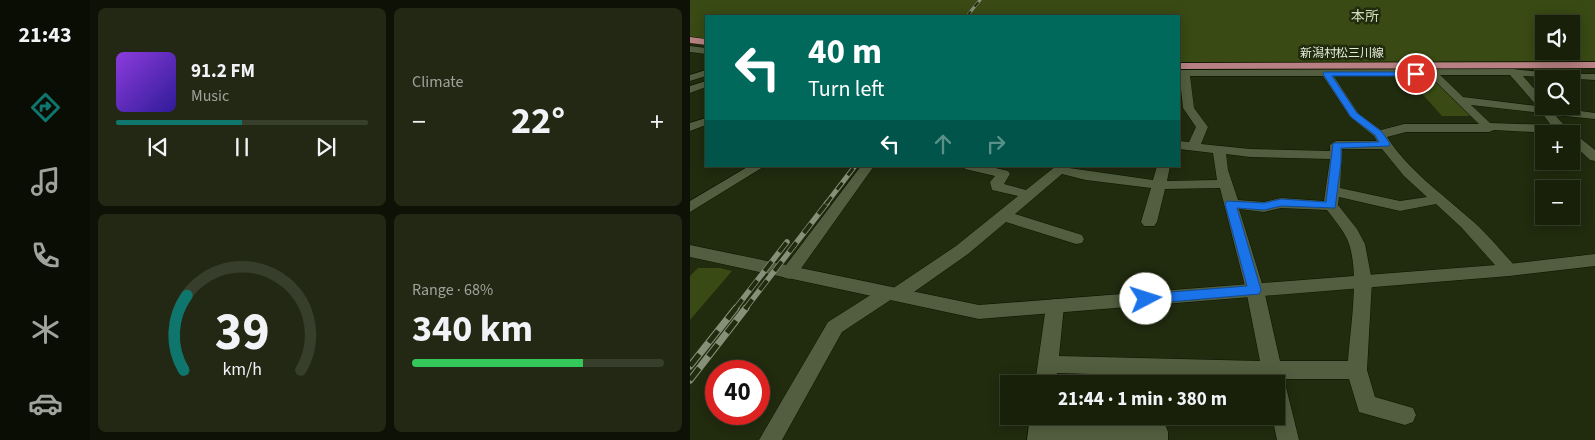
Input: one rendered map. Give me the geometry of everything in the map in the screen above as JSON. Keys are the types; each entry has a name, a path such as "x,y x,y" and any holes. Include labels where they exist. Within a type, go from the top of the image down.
{"main road":[{"path":"690,40 705,42"},
{"name":"新潟村松三川線","path":"1181,70 1595,65"}],"street":[{"path":"1193,147 1202,127 1189,115 1181,70 1327,74 1513,72 1560,77 1595,77"},
{"path":"1513,72 1535,96"},
{"path":"690,78 705,73"},
{"path":"1327,74 1354,115 1382,139 1392,155 1409,173 1440,198 1466,223 1509,270"},
{"path":"1433,74 1487,126 1535,130"},
{"path":"690,90 705,84"},
{"path":"1460,100 1535,110"},
{"path":"1580,114 1595,116"},
{"path":"1550,115 1560,125"},
{"path":"1405,415 1367,405 1357,370 1364,281 1357,244 1332,198 1336,145 1382,139 1404,128 1489,128 1487,126"},
{"path":"1580,144 1595,157"},
{"path":"1180,145 1219,150 1336,156"},
{"path":"1219,150 1221,170 1227,184 1255,290 1274,375"},
{"path":"690,207 757,167"},
{"path":"789,273 867,167"},
{"path":"974,167 1003,174 997,182 997,187 1030,196"},
{"path":"1149,222 1164,167"},
{"path":"770,440 835,327 962,250 1006,216 1062,168 1086,176 1160,185 1227,184"},
{"path":"1231,204 1264,207 1281,203 1332,198 1400,206 1440,198"},
{"path":"1006,216 1076,239"},
{"path":"690,251 979,312 1509,270 1595,260"},
{"path":"1055,306 1046,374 1079,375"},
{"path":"1285,380 1357,370"},
{"path":"1285,425 1288,440"},
{"path":"1039,430 1157,432 1158,440"}],"green space":[{"path":"690,0 1595,0 1595,63 1180,66 1180,15 705,15 705,41 690,38"},
{"path":"1405,75 1429,75 1470,116 1442,116"},
{"path":"698,268 720,268 732,271 690,320 690,276"}],"railway":[{"path":"968,15 980,0"},
{"path":"826,204 854,167"},
{"path":"745,309 827,203"},
{"path":"735,309 787,242"},
{"path":"690,366 736,308"},
{"path":"690,380 746,308"}],"district":[{"name":"本所","path":"1365,17"}],"route":[{"path":"1146,299 1255,290 1230,205 1264,207 1281,203 1331,206 1336,145 1386,144 1379,134 1362,119 1354,115 1327,74 1416,74"}]}
